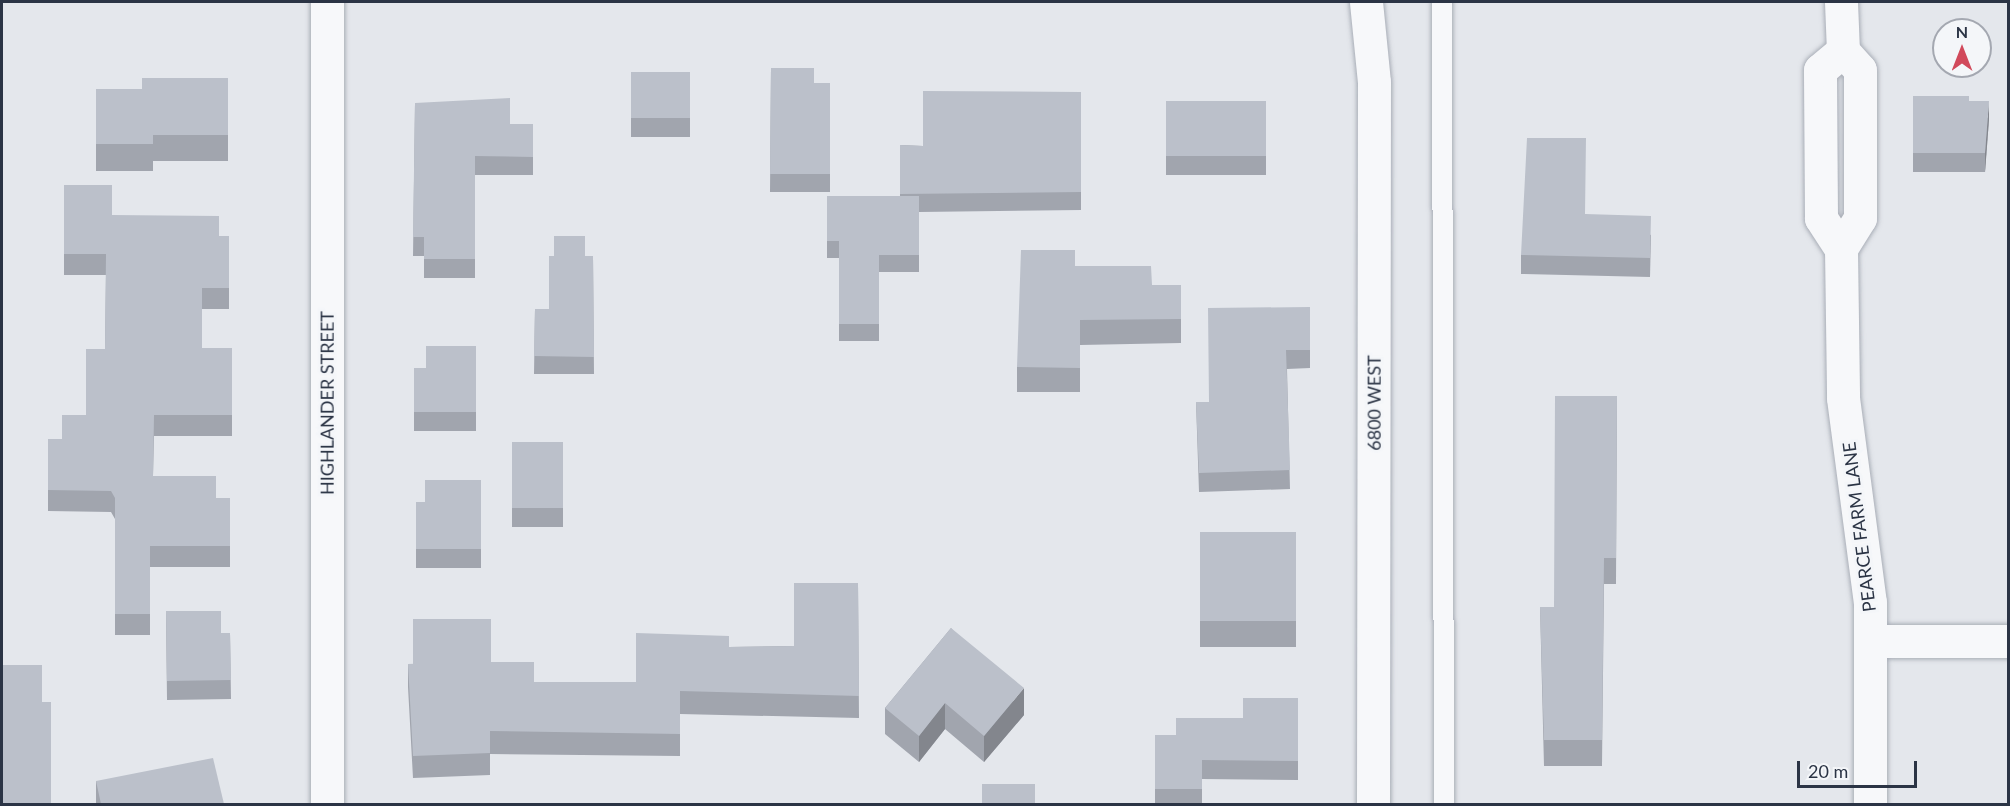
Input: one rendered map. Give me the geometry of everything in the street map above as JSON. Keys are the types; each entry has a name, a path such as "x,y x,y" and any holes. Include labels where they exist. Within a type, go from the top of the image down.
{"street":[{"name":"HIGHLANDER STREET","path":"327,2 327,804"},
{"name":"6800 WEST","path":"1366,2 1374,82 1373,804"},
{"name":"PEARCE FARM LANE","path":"1842,2 1843,51 1860,70 1860,218 1841,249 1843,398 1870,602 1870,804"},
{"path":"1870,641 2008,641"}],"lane":[{"path":"1442,2 1444,804"}],"building":[{"path":"771,68 814,68 814,83 830,83 830,174 770,174"},
{"path":"631,72 690,72 690,118 631,118"},
{"path":"142,78 228,78 228,135 153,135 153,144 96,144 96,89 142,89"},
{"path":"923,91 1081,92 1081,192 900,194 900,145 923,146"},
{"path":"1913,96 1969,96 1969,101 1989,101 1985,153 1913,153"},
{"path":"510,98 510,124 533,124 533,157 475,156 475,259 424,259 424,237 413,237 415,103"},
{"path":"1166,101 1266,101 1266,156 1166,156"},
{"path":"1527,138 1586,138 1585,214 1651,216 1650,258 1521,255"},
{"path":"64,185 112,185 112,215 219,216 219,236 229,236 229,288 202,288 202,348 232,348 232,415 154,415 153,476 216,476 216,498 230,498 230,546 150,546 150,614 115,614 115,498 111,491 48,490 48,439 62,439 62,415 86,415 86,349 105,349 106,254 64,254"},
{"path":"827,196 919,196 919,255 879,255 879,324 839,324 839,241 827,241"},
{"path":"554,236 585,236 585,256 593,256 594,357 534,356 535,309 549,309 549,256 554,256"},
{"path":"1021,250 1075,250 1075,266 1151,266 1152,285 1181,285 1181,319 1080,320 1080,368 1017,367"},
{"path":"1310,307 1310,350 1286,350 1290,470 1199,473 1196,402 1209,402 1208,308"},
{"path":"426,346 476,346 476,412 414,412 414,368 426,368"},
{"path":"1555,396 1617,396 1616,558 1604,558 1602,740 1544,740 1540,607 1554,607"},
{"path":"512,442 563,442 563,508 512,508"},
{"path":"425,480 481,480 481,549 416,549 416,502 425,502"},
{"path":"1200,532 1296,532 1296,621 1200,621"},
{"path":"794,583 858,583 859,696 680,691 680,734 490,731 490,753 413,756 408,664 413,664 413,619 491,619 491,662 534,662 534,682 636,682 636,633 729,636 729,647 794,646"},
{"path":"166,611 221,611 221,633 230,633 231,680 167,681"},
{"path":"951,628 1024,688 984,736 945,703 919,736 885,708"},
{"path":"2,665 42,665 42,702 51,702 51,804 2,804"},
{"path":"1243,698 1298,698 1298,761 1202,760 1202,789 1155,789 1155,735 1176,735 1176,718 1243,718"},
{"path":"213,758 224,804 101,804 96,781"},
{"path":"982,784 1035,784 1035,804 982,804"}]}
